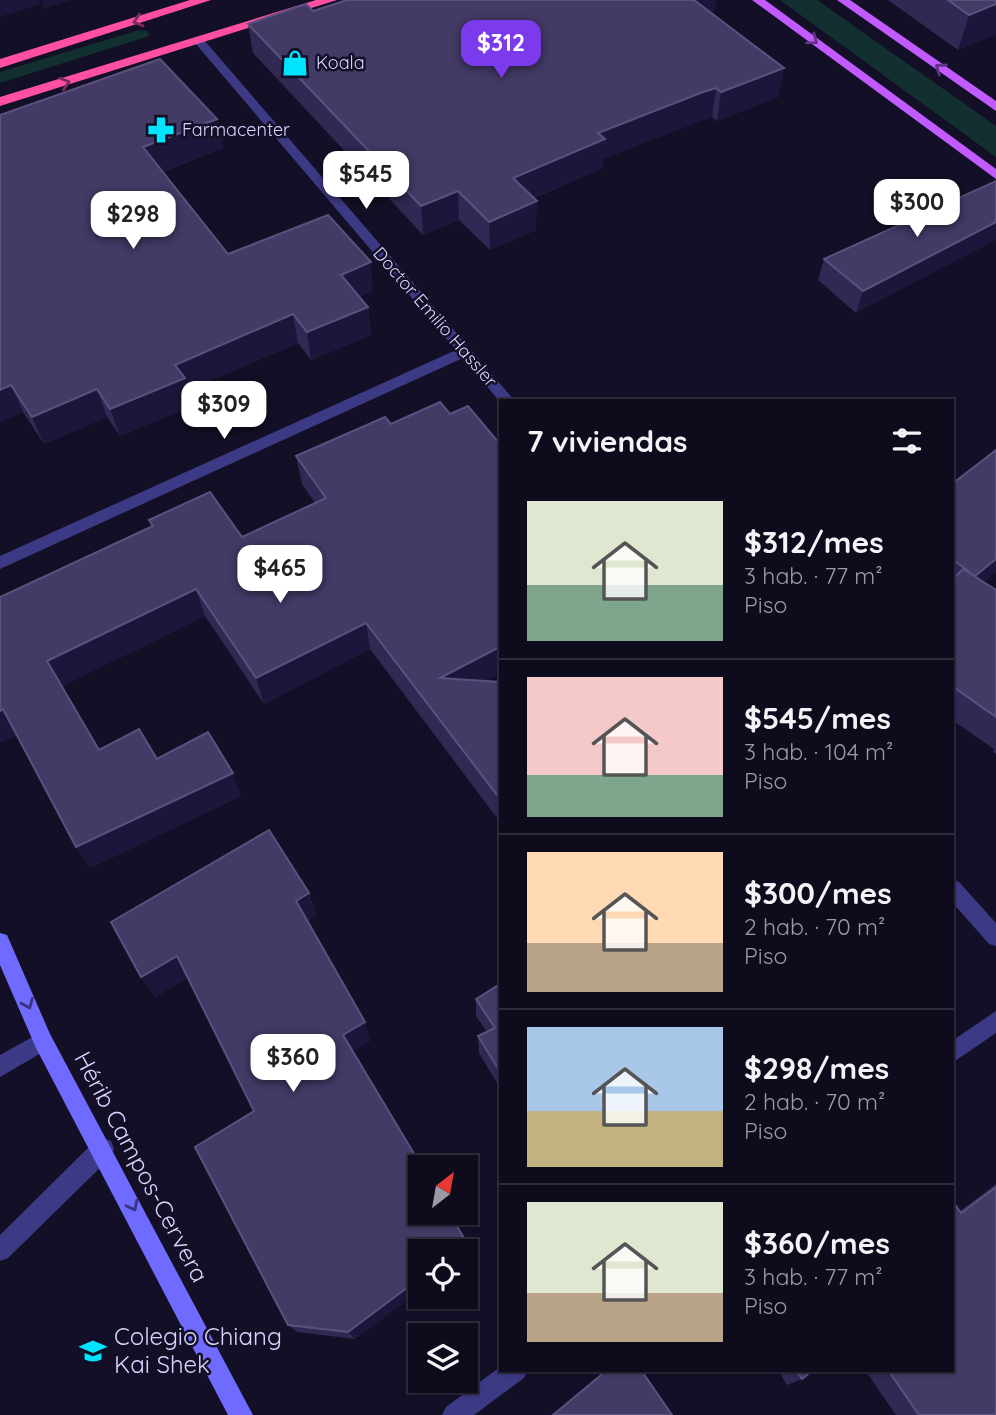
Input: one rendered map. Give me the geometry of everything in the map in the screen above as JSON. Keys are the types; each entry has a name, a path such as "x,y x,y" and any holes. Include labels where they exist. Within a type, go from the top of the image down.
{"highway":[{"path":"0,64 203,0"},
{"path":"0,102 330,0"}],"main road":[{"path":"758,0 996,175"},
{"path":"843,0 996,107"},
{"name":"Hérib Campos-Cervera","path":"0,942 43,1041 103,1149 241,1415"}],"street":[{"name":"Doctor Emilio Hassler","path":"200,42 506,399"},
{"path":"0,563 464,352"},
{"path":"954,890 996,937"},
{"path":"954,1052 996,1021"},
{"path":"0,1067 43,1041"},
{"path":"0,1250 103,1149"},
{"path":"454,1415 513,1372"}],"green space":[{"path":"780,0 817,0 996,126 996,157"},
{"path":"139,30 148,31 149,36 0,83 0,72"}],"building":[{"path":"347,0 694,0 784,68 721,92 716,88 703,92 598,133 605,139 513,178 537,201 489,222 458,191 421,206 248,24 306,4 313,11"},
{"path":"948,0 996,0 996,4 969,15"},
{"path":"160,59 217,119 143,147 228,254 328,215 371,262 341,275 368,307 307,332 293,314 175,365 185,378 110,409 97,389 32,417 11,385 0,390 0,115"},
{"path":"996,181 996,222 863,291 824,259"},
{"path":"440,402 450,414 468,406 499,443 499,648 440,678 499,682 499,798 366,623 256,678 196,589 47,661 99,750 139,729 157,759 208,732 233,773 76,847 3,709 0,711 0,597 153,526 149,520 210,492 242,537 326,498 296,456 385,417 391,424"},
{"path":"996,450 996,559 975,576 954,560 954,482"},
{"path":"963,569 996,590 996,717 954,687 954,578"},
{"path":"269,830 309,893 296,901 365,1022 343,1035 415,1155 408,1155 408,1225 456,1225 465,1239 408,1239 408,1287 348,1332 288,1325 195,1147 254,1111 177,956 141,977 111,922"},
{"path":"499,985 499,1070 478,1036 495,1028 476,999"},
{"path":"996,1187 996,1415 919,1415 889,1372 954,1372 954,1203 961,1213"},
{"path":"605,1372 642,1372 672,1415 553,1415"},
{"path":"797,1372 811,1372 802,1379"}],"place":[{"name":"Koala","path":"295,63"},
{"name":"Farmacenter","path":"161,130"},
{"name":"Colegio Chiang Kai Shek","path":"93,1351"}]}
